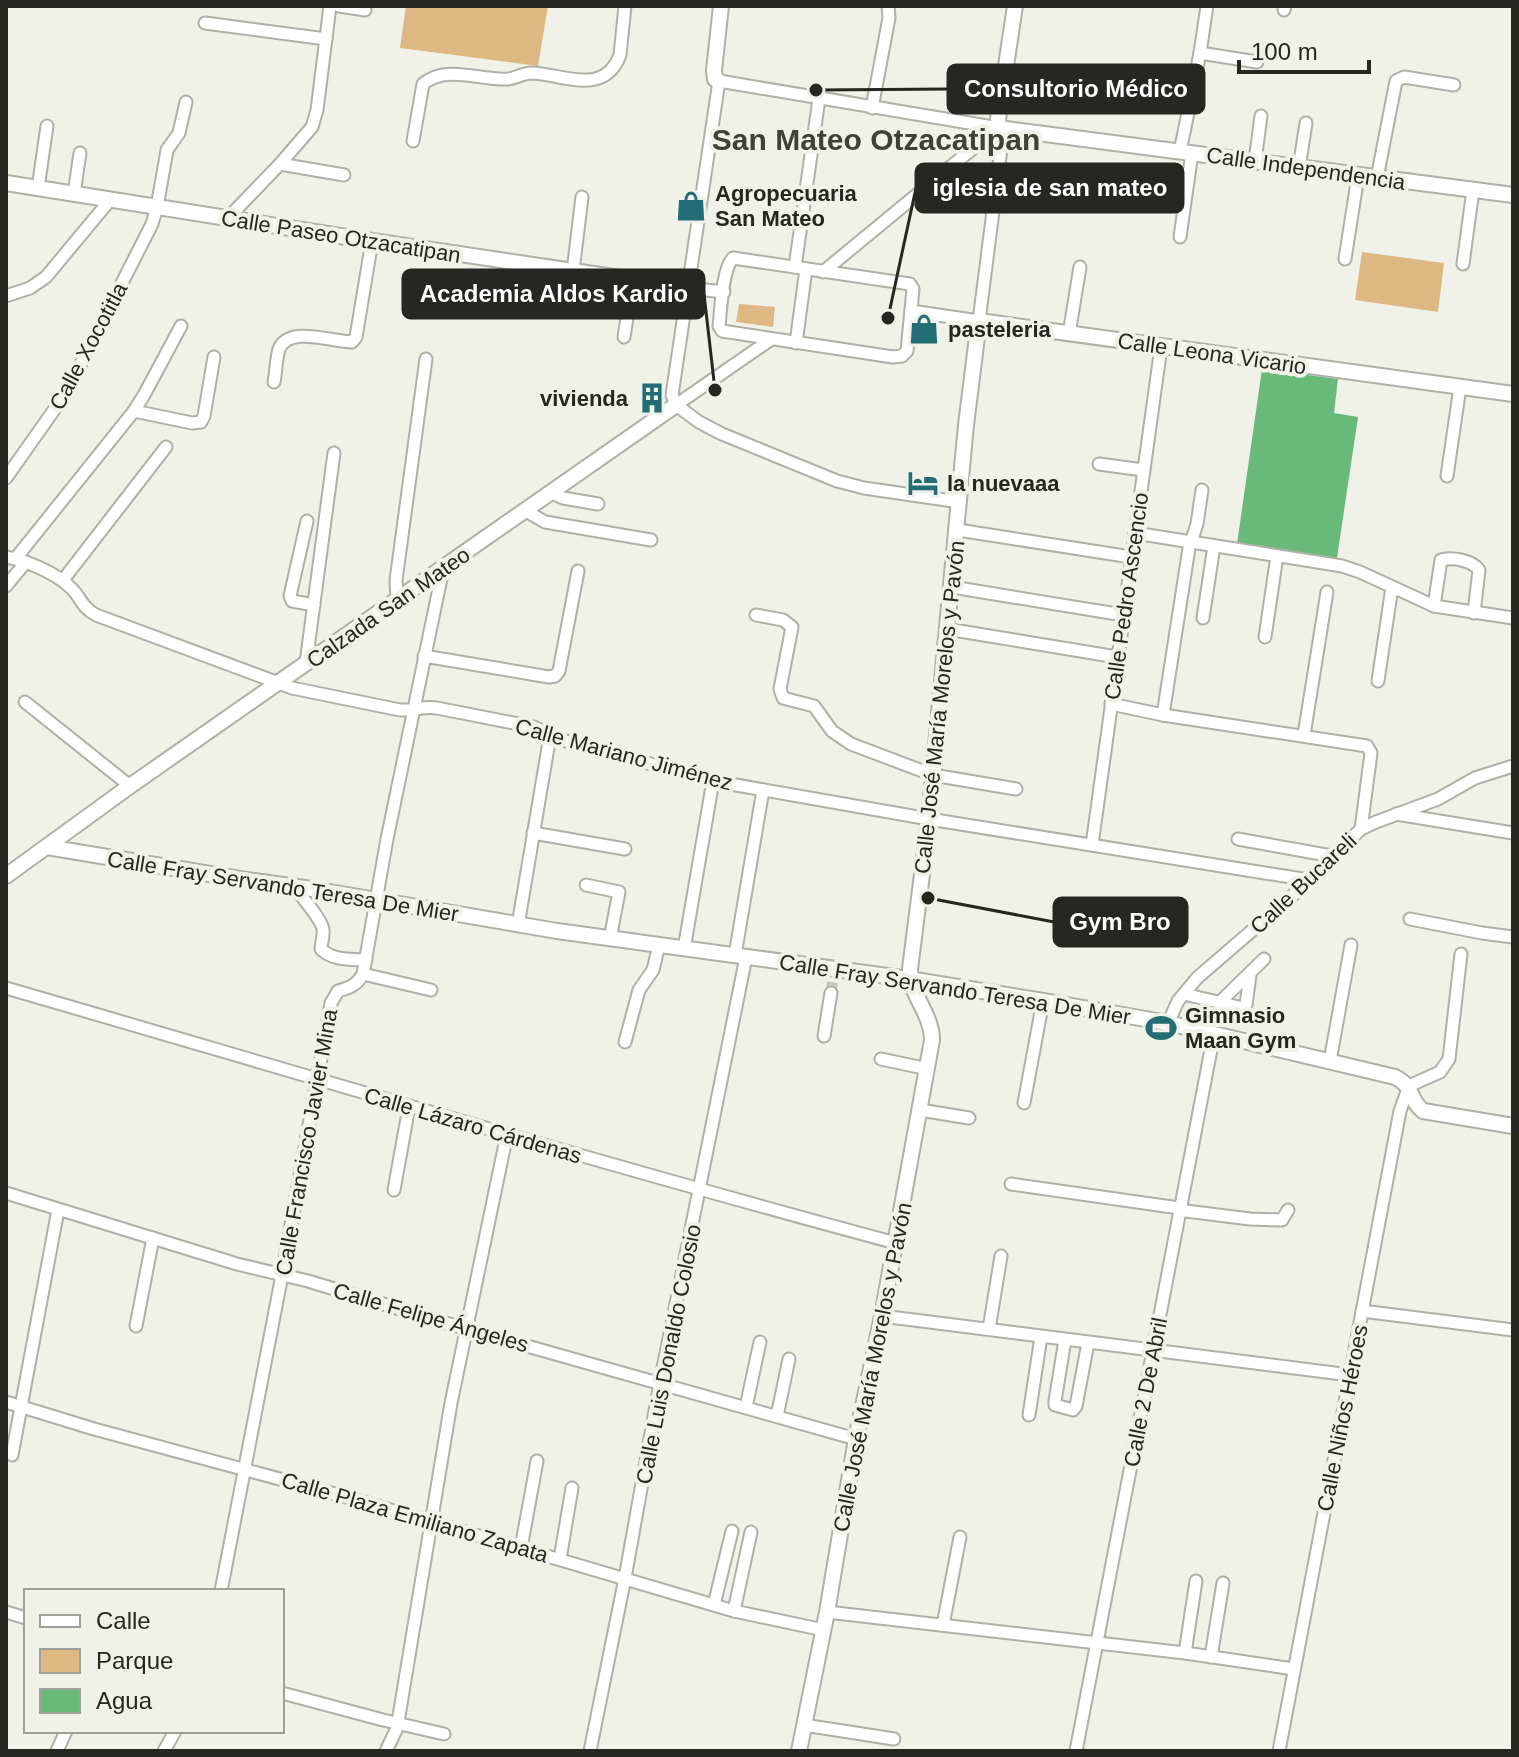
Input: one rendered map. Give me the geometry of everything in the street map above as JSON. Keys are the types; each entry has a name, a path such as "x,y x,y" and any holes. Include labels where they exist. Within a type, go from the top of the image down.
{"main road":[{"path":"719,81 715,79 714,70 721,6"},
{"path":"996,128 1015,6"},
{"name":"Calle Independencia","path":"996,128 1513,195"},
{"name":"Calle Paseo Otzacatipan","path":"6,183 688,288"},
{"name":"Calle Leona Vicario","path":"979,321 1513,394"},
{"name":"Calle José María Morelos y Pavón","path":"799,1751 932,1040 931,1024 909,979 929,819 979,321"},
{"name":"Calzada San Mateo","path":"6,876 676,405"},
{"name":"Calle Fray Servando Teresa De Mier","path":"47,847 518,925 741,956 834,973 909,979 1168,1023 1395,1077 1409,1086 1417,1107 1423,1111 1513,1126"}],"street":[{"path":"227,219 307,135 315,119 330,6"},
{"path":"339,6 365,10"},
{"path":"413,141 423,84 437,75 508,79 527,73 589,80 605,75 620,55 625,6"},
{"path":"872,108 889,18 888,6"},
{"path":"1180,237 1186,152 1207,6"},
{"path":"205,23 326,39"},
{"path":"1200,53 1257,62"},
{"path":"1377,178 1396,81 1404,77 1454,85"},
{"path":"719,81 672,395 676,405 722,434 837,481 873,490 960,502"},
{"name":"Calle Independencia","path":"719,81 996,128"},
{"path":"796,343 819,99"},
{"name":"Calle Xocotitla","path":"6,478 66,393 156,216 167,150 179,133 186,102"},
{"path":"1255,161 1261,116"},
{"path":"1299,168 1306,123"},
{"path":"38,188 47,126"},
{"path":"823,272 996,128"},
{"name":"Calle José María Morelos y Pavón","path":"979,321 1002,141 996,128"},
{"path":"74,194 80,153"},
{"path":"280,164 344,175"},
{"path":"1345,259 1358,176"},
{"path":"1463,264 1473,190"},
{"path":"573,271 582,197"},
{"path":"6,296 30,288 46,277 110,200"},
{"path":"274,382 280,349 290,337 344,342 352,342 356,337 372,241"},
{"path":"733,258 823,272 910,284 913,289 905,354 898,357 720,330 728,264 733,258"},
{"path":"1069,334 1080,267"},
{"path":"624,337 633,280"},
{"name":"Calle Paseo Otzacatipan","path":"688,288 724,292"},
{"name":"Calle Leona Vicario","path":"911,311 979,321"},
{"path":"6,586 16,559 134,411 181,326"},
{"name":"Calzada San Mateo","path":"676,405 770,340"},
{"name":"Calle Pedro Ascencio","path":"1092,845 1161,347"},
{"path":"134,411 192,423 201,422 214,357"},
{"path":"397,600 396,580 426,359"},
{"path":"1447,476 1460,387"},
{"path":"16,559 63,580 166,447"},
{"path":"306,663 334,453"},
{"path":"1099,464 1143,470"},
{"path":"1163,715 1202,490"},
{"path":"552,493 598,504"},
{"path":"526,511 545,522 651,540"},
{"path":"307,521 290,596 292,601 314,605"},
{"path":"958,530 1131,557"},
{"path":"1135,533 1342,566 1434,606 1513,618"},
{"path":"1203,618 1214,546"},
{"path":"1265,637 1277,556"},
{"path":"1434,606 1441,560 1470,562 1479,570 1474,613"},
{"path":"431,990 363,974 443,569"},
{"path":"424,656 555,676 559,671 578,571"},
{"name":"Calle Mariano Jiménez","path":"63,580 84,607 96,615 304,691 400,710 437,708 534,727 550,736 713,781 1309,880"},
{"path":"952,587 1123,615"},
{"path":"1378,681 1392,587"},
{"path":"1304,735 1327,592"},
{"path":"756,615 783,620 792,627 780,689 783,698 814,706 832,731 851,744 933,775 1016,789"},
{"path":"947,629 1117,657"},
{"path":"25,702 130,786"},
{"path":"1111,704 1163,715 1363,745 1371,753 1361,829"},
{"path":"518,925 550,736"},
{"name":"Calle Bucareli","path":"1168,1023 1197,978 1309,880 1361,829 1438,799 1475,778 1513,766"},
{"path":"684,949 713,781"},
{"name":"Calle Luis Donaldo Colosio","path":"590,1751 700,1190 741,956 763,790"},
{"path":"1396,814 1513,833"},
{"path":"533,833 625,849"},
{"path":"1238,839 1332,856"},
{"path":"586,885 619,892 610,939"},
{"path":"294,886 321,924 321,949 324,953 333,958 366,960"},
{"path":"1410,919 1513,937"},
{"path":"625,1042 639,990 653,970 659,945"},
{"path":"1330,1061 1351,945"},
{"path":"1409,1086 1440,1072 1449,1059 1461,954"},
{"path":"1219,1003 1264,959"},
{"name":"Calle Francisco Javier Mina","path":"221,1589 331,1003 338,991 352,987 363,974"},
{"path":"1184,994 1245,1007 1250,975"},
{"name":"Calle Lázaro Cárdenas","path":"6,988 409,1107 896,1243"},
{"path":"824,1036 831,993"},
{"path":"1024,1103 1043,1001"},
{"name":"Calle 2 De Abril","path":"1076,1751 1214,1034"},
{"path":"881,1059 928,1069"},
{"name":"Calle Niños Héroes","path":"1279,1751 1393,1141 1409,1086"},
{"path":"394,1190 409,1107"},
{"path":"920,1110 969,1118"},
{"path":"386,1751 398,1723 451,1403 507,1134"},
{"path":"1011,1184 1273,1221 1282,1220 1288,1210"},
{"name":"Calle Felipe Ángeles","path":"6,1193 237,1264 856,1439"},
{"path":"12,1455 58,1210"},
{"path":"136,1326 153,1238"},
{"path":"989,1329 1001,1256"},
{"path":"1362,1311 1513,1330"},
{"path":"882,1316 1350,1375"},
{"path":"1029,1415 1041,1337"},
{"path":"1065,1340 1055,1405 1073,1410 1088,1343"},
{"path":"746,1407 760,1342"},
{"path":"777,1416 789,1359"},
{"name":"Calle Plaza Emiliano Zapata","path":"6,1402 350,1498 734,1611 824,1630"},
{"path":"521,1548 537,1461"},
{"path":"560,1559 572,1488"},
{"path":"714,1605 732,1531"},
{"path":"734,1611 751,1532"},
{"path":"943,1625 960,1537"},
{"path":"1185,1653 1196,1581"},
{"path":"1211,1657 1223,1583"},
{"path":"827,1612 1185,1653 1294,1669"},
{"path":"284,1694 444,1734"},
{"path":"804,1725 894,1739"},
{"path":"164,1751 174,1733"}],"green space":[{"path":"406,6 548,6 538,66 400,48"},
{"path":"1362,252 1444,263 1438,312 1355,300"},
{"path":"739,304 775,307 773,327 736,322"}],"water":[{"path":"1262,369 1338,379 1334,413 1358,417 1337,558 1237,544"}],"tunnel":[{"path":"831,993 833,977"}],"place":[{"name":"Consultorio Médico","path":"816,90"},
{"name":"Agropecuaria San Mateo","path":"691,206"},
{"name":"iglesia de san mateo","path":"888,318"},
{"name":"pasteleria","path":"924,329"},
{"name":"Academia Aldos Kardio","path":"715,390"},
{"name":"vivienda","path":"652,398"},
{"name":"la nuevaaa","path":"923,483"},
{"name":"Gym Bro","path":"928,898"},
{"name":"Gimnasio Maan Gym","path":"1161,1028"}],"district":[{"name":"San Mateo Otzacatipan","path":"876,140"}]}
